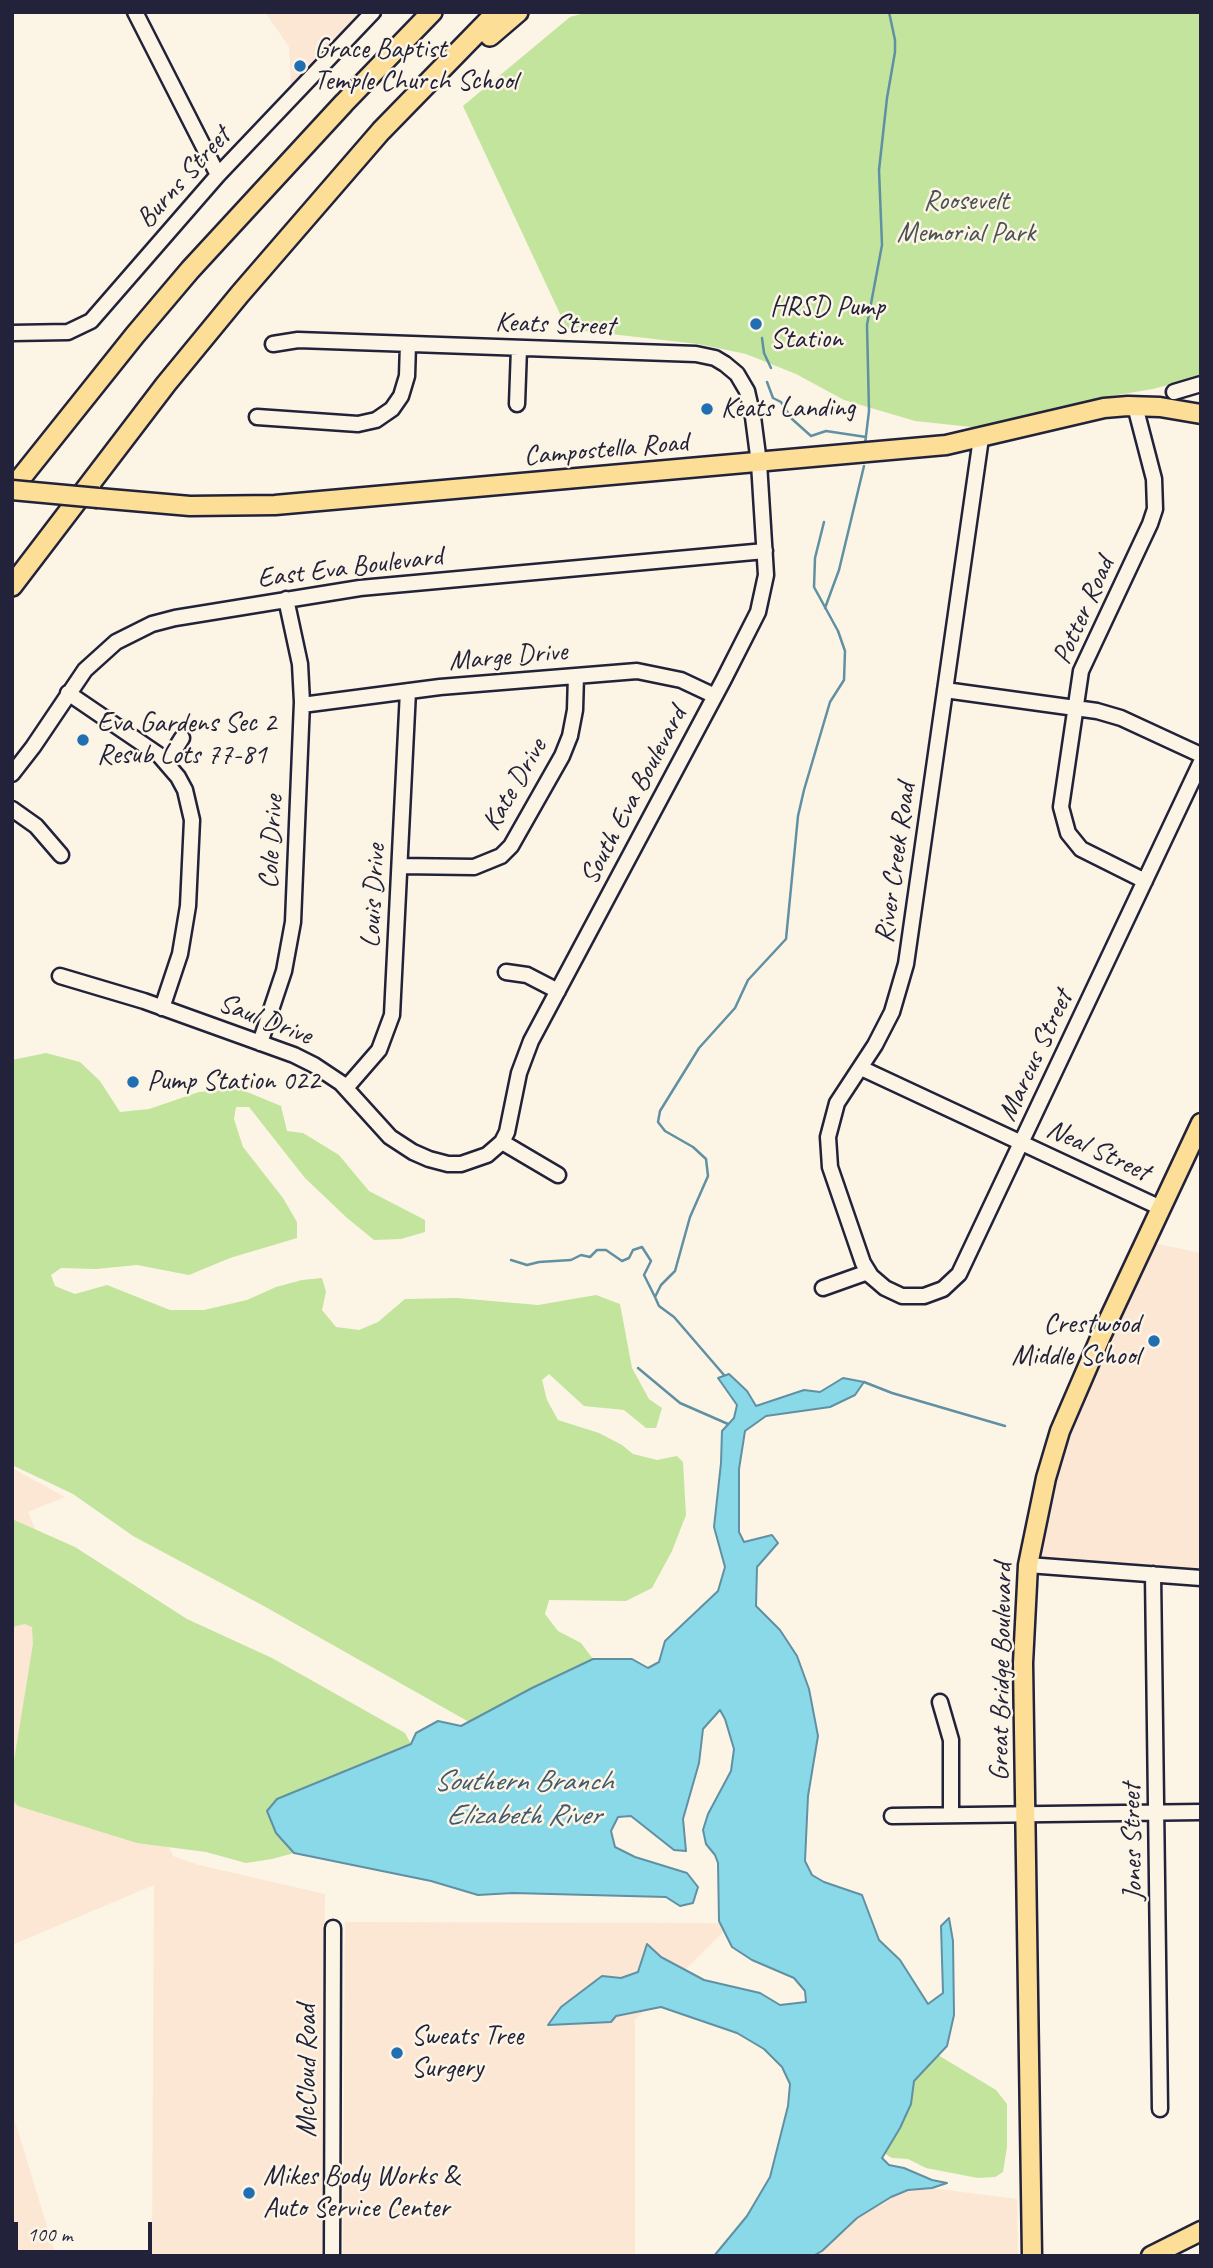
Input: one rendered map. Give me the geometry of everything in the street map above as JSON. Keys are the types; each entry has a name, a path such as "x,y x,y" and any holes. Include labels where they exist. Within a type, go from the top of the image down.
{"highway":[{"path":"344,103 422,12"},
{"path":"12,489 183,279 344,103 432,12"},
{"path":"12,586 166,384 240,294 381,131 497,12"},
{"path":"331,191 500,26 518,12"}],"main road":[{"name":"Campostella Road","path":"12,489 190,506 275,505 909,449 981,438 1104,408 1170,408 1201,414"},
{"name":"Great Bridge Boulevard","path":"1032,2255 1023,1635 1028,1564 1046,1478 1060,1431 1091,1357 1201,1123"},
{"path":"1151,2256 1201,2231"}],"street":[{"path":"135,12 218,175"},
{"name":"Burns Street","path":"12,333 68,331 90,321 218,175 373,12"},
{"name":"Keats Street","path":"273,344 298,340 696,354 715,358 737,374 747,391 758,463"},
{"path":"257,417 358,424 376,420 397,404 406,385 408,344"},
{"path":"517,404 519,348"},
{"path":"1174,391 1201,384"},
{"name":"Potter Road","path":"1135,406 1154,479 1155,509 1082,671 1074,709 1061,807 1063,822 1081,849 1145,881"},
{"name":"River Creek Road","path":"868,1272 830,1167 828,1137 837,1102 861,1068 892,1012 906,964 981,438"},
{"name":"South Eva Boulevard","path":"502,1142 524,1056 758,612 766,575 758,463"},
{"name":"East Eva Boulevard","path":"12,774 68,693 97,657 131,633 165,620 359,588 765,551"},
{"name":"Cole Drive","path":"260,1043 281,984 293,922 302,705 300,663 286,599"},
{"name":"Marge Drive","path":"302,705 408,691 616,672 650,672 681,680 715,696"},
{"name":"Kate Drive","path":"400,866 474,867 501,856 511,846 562,756 570,736 575,710 576,676"},
{"path":"945,690 1097,712 1121,719 1201,755"},
{"name":"Louis Drive","path":"346,1088 379,1050 392,1015 408,691"},
{"path":"68,693 167,762 185,790 192,820 185,931 162,1008"},
{"path":"167,762 182,738"},
{"name":"Marcus Street","path":"868,1272 877,1282 902,1296 924,1296 943,1289 959,1274 1201,762"},
{"path":"12,809 36,826 61,855"},
{"path":"506,972 527,975 558,991"},
{"name":"Saul Drive","path":"60,976 162,1008 314,1065 346,1088 390,1137 429,1159 448,1164 477,1160 502,1142"},
{"name":"Neal Street","path":"861,1068 1161,1208"},
{"path":"502,1142 558,1175"},
{"path":"823,1288 868,1272"},
{"path":"1028,1564 1201,1578"},
{"name":"Jones Street","path":"1153,1574 1160,2109"},
{"path":"940,1702 951,1740 951,1815"},
{"path":"891,1816 1201,1812"},
{"name":"McCloud Road","path":"332,2256 333,1928"}],"shaded area":[{"name":"Grace Baptist Temple Church School","path":"265,12 363,12 291,85 289,47"},
{"name":"Crestwood Middle School","path":"1153,1243 1201,1253 1201,1570 1043,1558 1038,1550 1052,1476 1067,1428"},
{"path":"12,1468 65,1497 28,1512 173,1856 199,1865 325,1894 322,2256 152,2256 154,1885 12,1945"},
{"path":"345,1922 732,1923 635,2020 635,2256 343,2256"},
{"path":"12,2112 18,2131 56,2256 12,2256"},
{"path":"923,2187 1017,2199 1018,2256 813,2256 857,2218 891,2197"}],"green space":[{"name":"Roosevelt Memorial Park","path":"588,12 1201,12 1201,376 981,428 915,421 844,400 796,374 746,354 698,344 567,329 463,106 570,17"},
{"path":"46,1053 80,1062 100,1081 120,1112 149,1109 199,1092 240,1089 281,1106 287,1131 303,1133 339,1155 369,1191 425,1220 425,1232 401,1239 374,1240 305,1178 249,1107 236,1107 234,1119 243,1147 283,1198 297,1222 297,1238 230,1258 189,1275 137,1265 96,1269 61,1268 51,1275 55,1286 75,1294 107,1285 170,1310 204,1310 247,1300 276,1287 322,1278 326,1292 322,1310 336,1327 359,1330 378,1322 405,1299 457,1298 538,1305 596,1295 620,1304 632,1368 649,1399 662,1408 656,1428 646,1428 624,1410 584,1406 549,1374 542,1380 547,1400 558,1420 599,1433 633,1454 657,1460 677,1456 683,1462 686,1515 672,1551 652,1588 626,1601 549,1600 545,1614 558,1631 581,1643 593,1659 469,1722 262,1605 133,1536 73,1494 12,1465 12,1060"},
{"path":"12,1519 75,1547 187,1619 272,1658 405,1733 411,1744 277,1799 276,1833 294,1853 272,1859 246,1863 206,1852 137,1843 18,1806 12,1800 12,1773 33,1644 32,1627 25,1624 12,1627"},
{"path":"938,2055 996,2090 1007,2104 1007,2147 1003,2172 995,2177 978,2178 926,2168 908,2159 892,2158 884,2153 911,2104 914,2081"}],"water":[{"name":"Southern Branch Elizabeth River","path":"729,1374 747,1391 756,1406 804,1390 820,1392 843,1378 864,1382 855,1395 830,1407 766,1416 745,1431 739,1469 739,1532 744,1542 772,1535 778,1543 757,1567 756,1606 780,1630 797,1656 809,1689 818,1736 808,1796 805,1861 812,1875 862,1895 879,1940 900,1960 928,2004 943,1993 941,1926 949,1918 953,1941 954,2015 947,2046 914,2081 911,2104 882,2158 889,2165 947,2183 932,2188 908,2190 891,2197 857,2218 813,2256 714,2256 747,2216 770,2177 788,2106 790,2084 782,2067 764,2049 737,2033 661,2007 616,2016 611,2022 548,2025 561,2007 602,1976 621,1978 638,1972 647,1944 661,1957 704,1980 760,1993 780,2005 806,2002 805,1991 794,1978 752,1960 732,1947 719,1921 718,1863 706,1844 703,1830 708,1814 731,1771 734,1749 720,1710 703,1729 699,1763 683,1819 686,1851 674,1850 631,1816 618,1817 611,1831 615,1847 635,1857 687,1873 698,1887 693,1903 680,1906 666,1897 513,1893 478,1895 431,1881 294,1853 276,1833 267,1811 277,1799 411,1744 416,1733 438,1721 461,1726 593,1659 632,1659 648,1668 659,1662 665,1641 718,1591 725,1567 714,1527 722,1431 734,1418 737,1405 718,1378"}],"waterway":[{"path":"865,444 869,411 867,325 882,245 879,170 895,52 889,12"},
{"path":"762,338 764,353 771,368"},
{"path":"767,382 773,398 781,402 792,419 811,436 826,431 866,437"},
{"path":"825,608 839,570 864,466"},
{"path":"724,1375 674,1317 659,1306 655,1297 661,1285 675,1271 690,1217 708,1176 706,1159 693,1147 665,1131 658,1122 660,1111 699,1048 735,1008 748,980 786,939 798,816 830,702 844,680 845,651 838,631 814,587 815,558 824,522"},
{"path":"511,1260 527,1265 571,1260 581,1255 590,1257 597,1250 606,1250 622,1261 629,1258 633,1250 642,1247 651,1261 644,1275 655,1297"},
{"path":"638,1368 680,1403 728,1424"},
{"path":"864,1382 892,1393 1005,1426"}],"place":[{"name":"Grace Baptist Temple Church School","path":"300,66"},
{"name":"HRSD Pump Station","path":"756,324"},
{"name":"Keats Landing","path":"707,409"},
{"name":"Eva Gardens Sec 2 Resub Lots 77-81","path":"83,740"},
{"name":"Pump Station 022","path":"133,1082"},
{"name":"Crestwood Middle School","path":"1154,1341"},
{"name":"Sweats Tree Surgery","path":"397,2053"},
{"name":"Mikes Body Works & Auto Service Center","path":"249,2193"}]}
